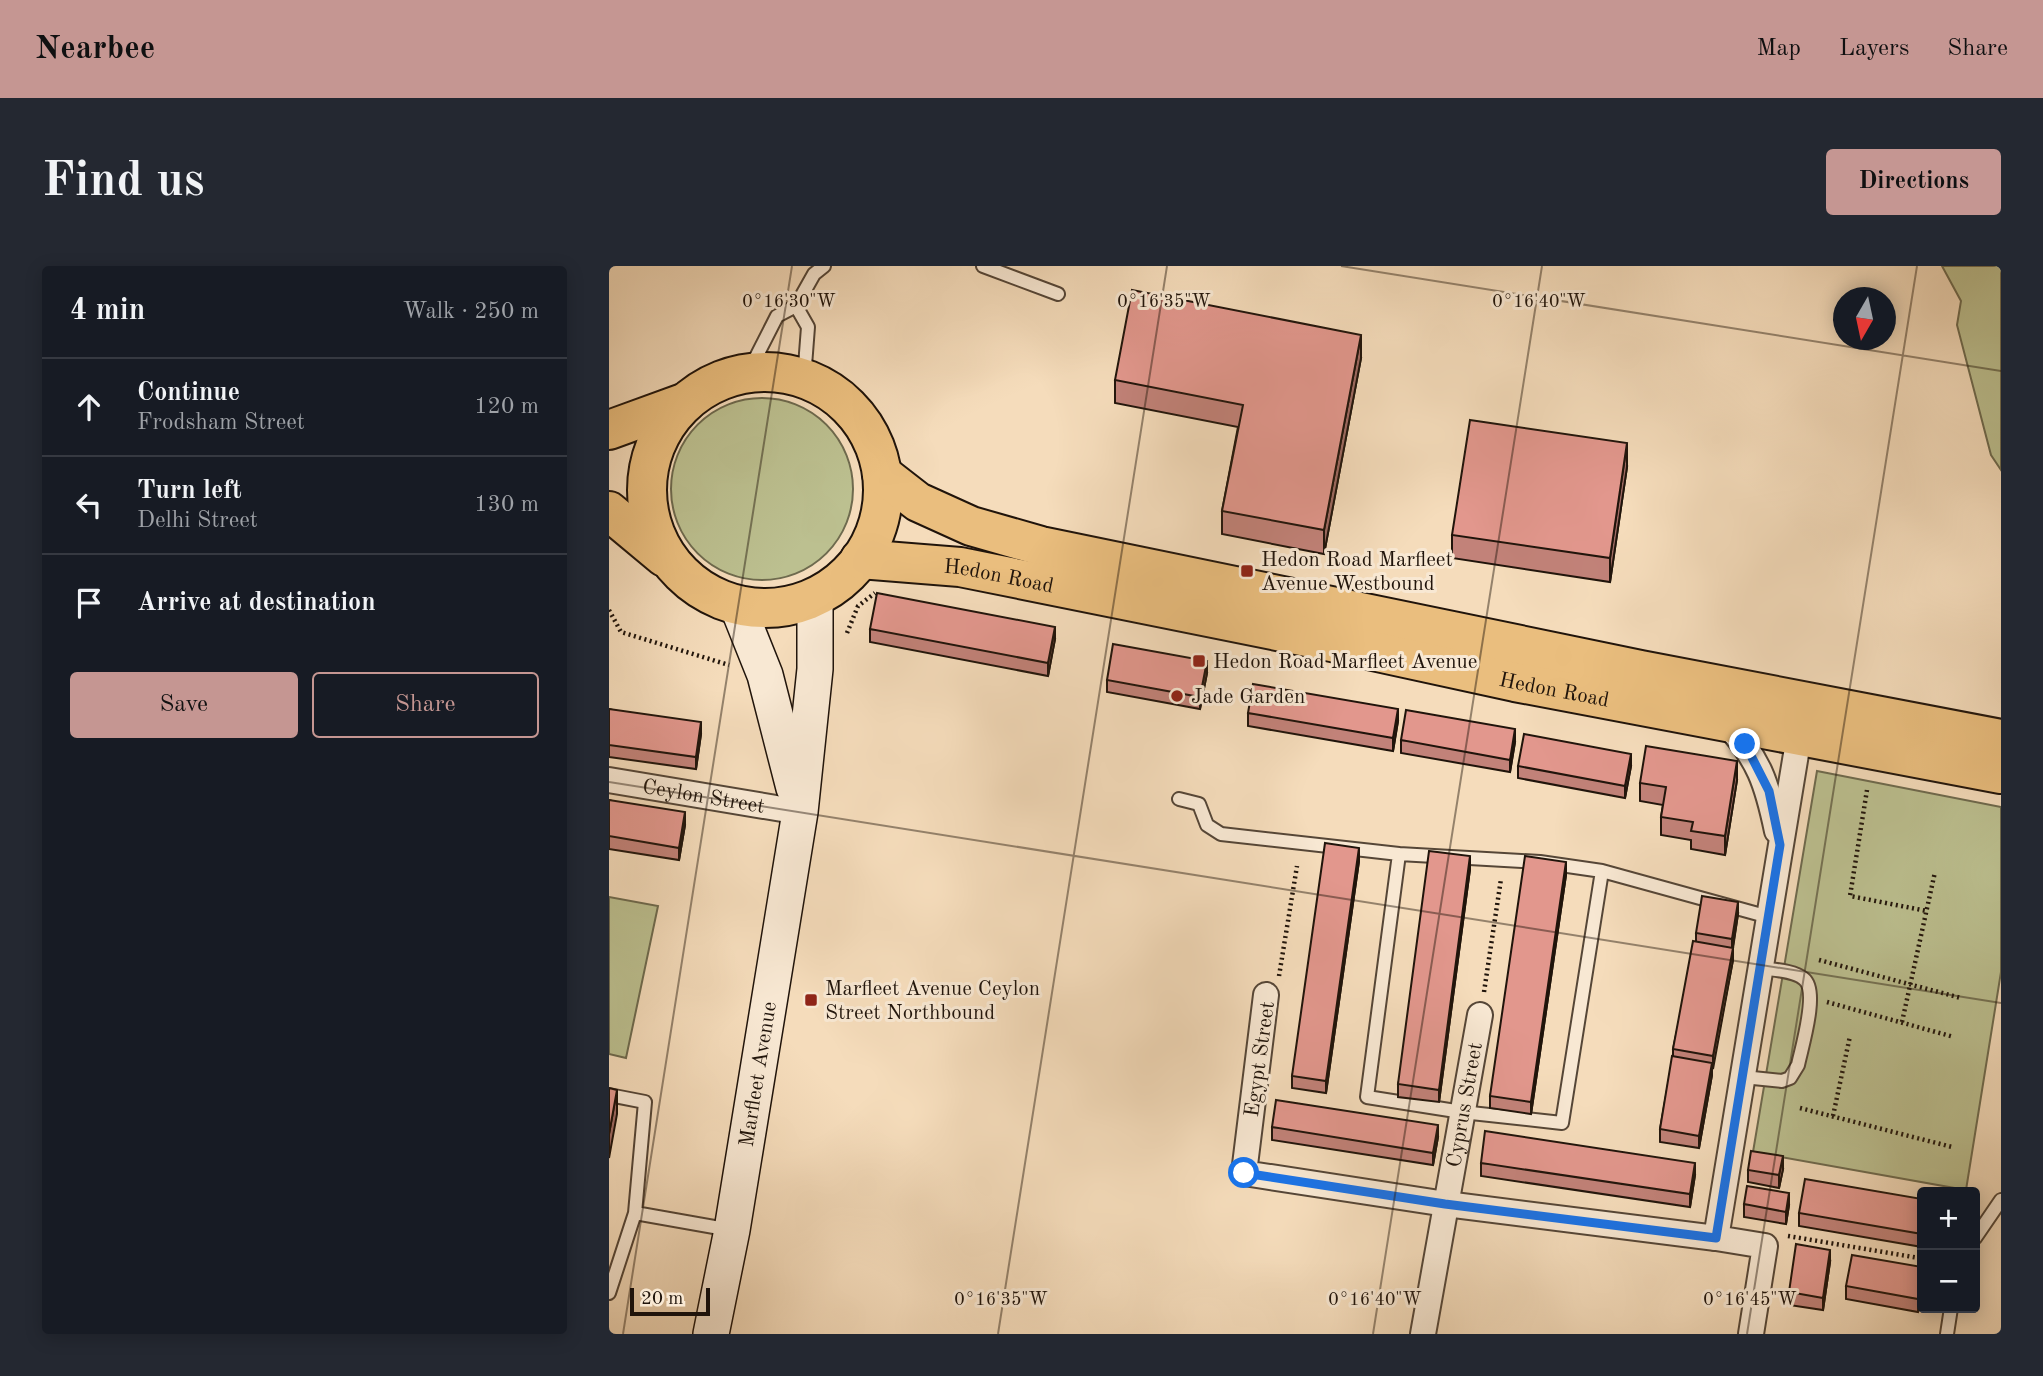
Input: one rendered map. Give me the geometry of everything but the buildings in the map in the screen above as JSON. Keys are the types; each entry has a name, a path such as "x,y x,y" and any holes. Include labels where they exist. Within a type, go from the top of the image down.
{"highway":[{"path":"609,430 686,402 714,383 748,373 779,373 813,382 843,401 866,427 882,474 884,491 869,574 845,578 815,598 776,608 737,605 700,590 609,511"},
{"path":"671,563 654,532 647,497 650,462 663,429 686,402"},
{"name":"Hedon Road","path":"882,474 918,502 971,526 1041,546 1641,670 2001,739"},
{"name":"Hedon Road","path":"869,574 971,569 1515,682 2001,774"}],"street":[{"name":"Marfleet Avenue","path":"716,1333 800,812 815,669 815,598"},
{"name":"Marfleet Avenue","path":"737,605 765,676 800,812"},
{"path":"1725,722 1745,744 1760,770 1769,791 1780,845"},
{"path":"1716,1238 1799,736"},
{"name":"Ceylon Street","path":"609,780 800,812"},
{"name":"Egypt Street","path":"1266,995 1244,1173 1445,1204"},
{"name":"Cyprus Street","path":"1423,1334 1480,1016"},
{"path":"1445,1204 1765,1246 1751,1334"}],"lane":[{"path":"983,266 1058,294"},
{"path":"748,373 777,316 796,306 815,269"},
{"path":"796,306 809,327 804,379"},
{"path":"1179,799 1199,804 1207,825 1221,834 1399,854 1540,862 1602,871 1769,917"},
{"path":"1399,854 1367,1097 1462,1112 1562,1123 1602,871"},
{"path":"1743,1077 1776,1082 1790,1078 1795,1072 1811,998 1809,985 1802,977 1761,968"},
{"path":"609,1095 645,1102 635,1213 609,1293"},
{"path":"1980,1231 2001,1200"},
{"path":"635,1213 732,1230"},
{"path":"1947,1334 1950,1313"}],"path":[{"path":"815,669 836,663 869,574"},
{"path":"609,611 621,632 765,676"},
{"path":"1867,790 1850,896 1927,911"},
{"name":"Egypt Street","path":"1266,995 1281,972 1297,866"},
{"path":"1902,1022 1935,872"},
{"name":"Cyprus Street","path":"1480,1016 1501,875"},
{"path":"1819,960 1961,998"},
{"path":"1811,998 1954,1037"},
{"path":"1833,1116 1850,1036"},
{"path":"1800,1108 1952,1147"},
{"path":"1765,1246 1790,1236 1917,1258"}],"green space":[{"path":"1942,266 2001,266 2001,470 1991,455 1957,325 1961,301"},
{"path":"762,398 797,405 813,413 826,425 838,438 846,454 853,489 846,524 838,540 826,553 813,565 797,573 762,580 727,573 711,565 698,553 686,540 678,524 671,489 678,454 686,438 698,425 711,413 727,405"},
{"path":"1817,771 2001,807 2001,972 1966,1187 1949,1187 1753,1152"},
{"path":"609,897 658,906 626,1058 609,1054"}],"place":[{"name":"Hedon Road Marfleet Avenue Westbound","path":"1247,571"},
{"name":"Hedon Road Marfleet Avenue","path":"1199,661"},
{"name":"Jade Garden","path":"1177,696"},
{"name":"Marfleet Avenue Ceylon Street Northbound","path":"811,1000"}],"route":[{"path":"1244,1173 1445,1204 1716,1238 1780,845 1769,791 1745,744"}]}
